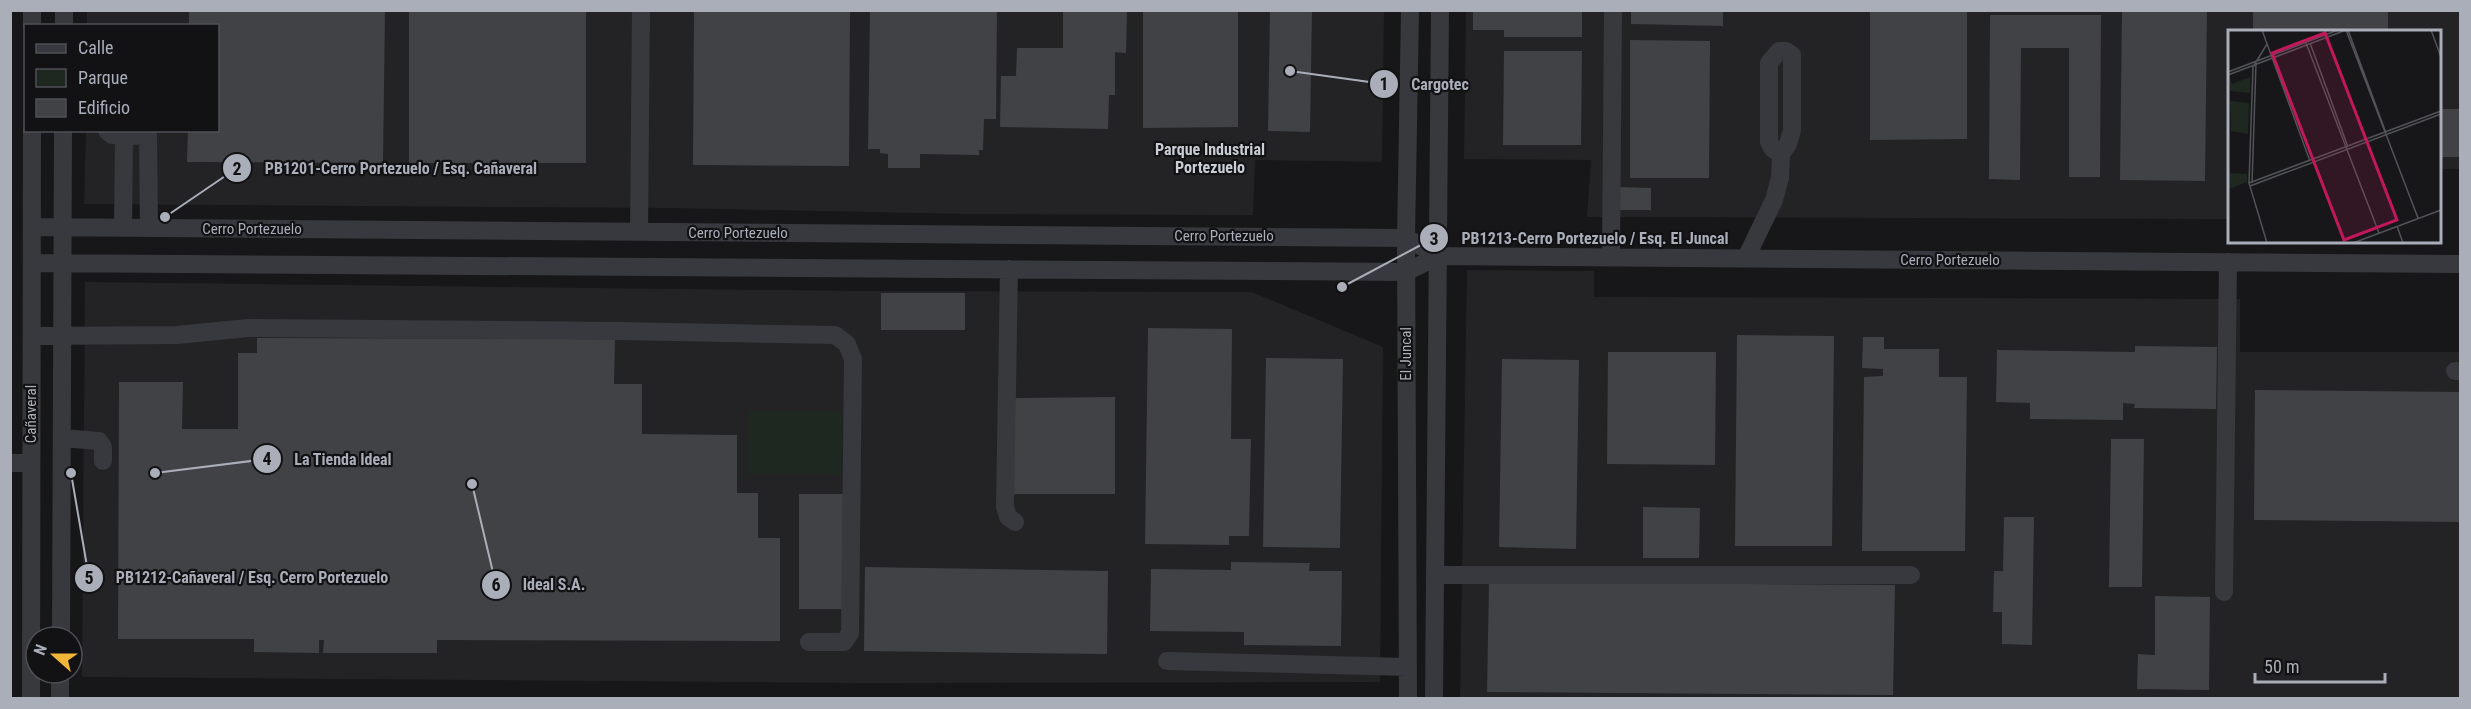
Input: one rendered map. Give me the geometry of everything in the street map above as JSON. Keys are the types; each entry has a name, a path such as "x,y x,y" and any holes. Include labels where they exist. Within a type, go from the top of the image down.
{"street":[{"path":"639,232 641,10"},
{"name":"El Juncal","path":"1408,699 1406,238 1410,10"},
{"path":"1434,699 1440,10"},
{"path":"1611,257 1613,10"},
{"path":"1746,258 1774,200 1780,178 1768,148 1761,79 1772,56 1779,51 1792,55 1792,130 1788,144 1768,148"},
{"name":"Cañaveral","path":"31,699 32,132"},
{"name":"Cañaveral","path":"61,625 63,132"},
{"path":"123,228 116,133 148,136 149,228"},
{"name":"Cerro Portezuelo","path":"32,227 1406,238 1439,256"},
{"name":"Cerro Portezuelo","path":"32,262 1406,272 1439,256 2460,264"},
{"path":"2224,592 2228,262"},
{"path":"1009,269 1005,507 1008,517 1015,522"},
{"path":"32,336 177,335 248,328 835,335 847,344 853,359 850,633 844,642 809,642"},
{"path":"62,438 99,441 104,447 103,461"},
{"path":"10,462 31,463"},
{"path":"1436,575 1911,575"},
{"path":"1167,661 1408,667"}],"shaded area":[{"path":"87,11 1384,11 1382,162 1255,160 1253,215 84,204 86,132 219,132 219,24 87,24"},
{"path":"1466,11 2460,11 2460,169 2441,169 2441,30 2228,30 2228,219 1587,217 1591,160 1464,159"},
{"path":"1467,270 1594,271 1594,297 2240,299 2240,352 2460,352 2460,698 1460,698"},
{"path":"85,282 861,291 1252,292 1383,347 1380,682 861,683 84,677"}],"green space":[{"path":"748,411 842,411 841,475 747,475"}],"building":[{"path":"189,10 385,10 383,163 187,162 188,132 219,132 219,24 189,24"},
{"path":"409,10 586,10 586,163 409,163"},
{"path":"694,10 850,10 849,166 693,165"},
{"path":"870,10 997,10 996,119 984,119 983,150 979,150 979,155 920,154 920,168 888,168 888,154 880,153 880,149 868,149"},
{"path":"1063,10 1127,10 1126,53 1115,52 1115,95 1109,95 1108,129 1000,127 1001,76 1016,76 1017,48 1063,48"},
{"path":"1143,10 1238,10 1238,127 1143,128"},
{"path":"1270,10 1312,10 1310,132 1268,131"},
{"path":"1473,10 1582,10 1582,37 1504,37 1504,30 1473,30"},
{"path":"1631,10 1723,10 1723,26 1631,24"},
{"path":"1870,10 1967,10 1967,139 1870,140"},
{"path":"2122,10 2207,10 2205,181 2120,180"},
{"path":"2253,10 2388,10 2388,30 2253,30"},
{"path":"1990,15 2101,15 2100,177 2069,177 2069,48 2021,48 2020,180 1989,179"},
{"path":"1630,40 1710,41 1709,178 1630,178"},
{"path":"1504,51 1582,51 1581,145 1503,145"},
{"path":"2441,109 2460,109 2460,157 2441,157"},
{"path":"1619,187 1651,188 1651,210 1619,210"},
{"path":"881,293 965,293 965,330 881,330"},
{"path":"1148,328 1232,329 1231,439 1251,439 1249,536 1229,536 1229,545 1145,544"},
{"path":"1737,335 1834,336 1832,546 1735,546"},
{"path":"1863,337 1884,337 1884,349 1939,349 1939,377 1967,377 1965,551 1862,551 1864,377 1883,376 1883,369 1862,368"},
{"path":"257,338 615,339 614,384 642,384 642,434 737,435 737,493 758,493 758,538 780,538 780,641 437,640 437,653 323,653 324,640 319,640 319,653 254,652 254,639 118,639 119,382 183,382 182,429 238,429 238,353 257,353"},
{"path":"2135,346 2217,347 2216,409 2134,408 2135,404 2123,403 2123,420 2030,419 2030,403 1996,402 1997,350 2135,352"},
{"path":"1608,352 1716,352 1715,465 1607,464"},
{"path":"1266,358 1343,359 1340,548 1263,547"},
{"path":"1502,359 1579,360 1576,549 1499,547"},
{"path":"2255,390 2460,392 2460,522 2254,520"},
{"path":"1115,397 1115,494 1013,494 1013,398"},
{"path":"2111,439 2144,439 2142,587 2109,587"},
{"path":"799,494 843,494 842,609 799,609"},
{"path":"1643,507 1700,508 1699,558 1643,558"},
{"path":"2004,517 2034,517 2032,645 2002,644 2002,612 1993,612 1994,571 2003,571"},
{"path":"1231,562 1310,563 1309,571 1342,571 1341,646 1244,645 1244,632 1150,631 1151,569 1231,570"},
{"path":"865,567 1108,571 1107,654 864,651"},
{"path":"1489,582 1895,585 1893,695 1487,692"},
{"path":"2155,596 2210,597 2209,690 2137,689 2138,654 2155,655"}],"place":[{"name":"Cargotec","path":"1290,71"},
{"name":"PB1201-Cerro Portezuelo / Esq. Cañaveral","path":"165,217"},
{"name":"PB1213-Cerro Portezuelo / Esq. El Juncal","path":"1342,287"},
{"name":"PB1212-Cañaveral / Esq. Cerro Portezuelo","path":"71,473"},
{"name":"La Tienda Ideal","path":"155,473"},
{"name":"Ideal S.A.","path":"472,484"}],"district":[{"name":"Parque Industrial Portezuelo","path":"1210,158"}]}
